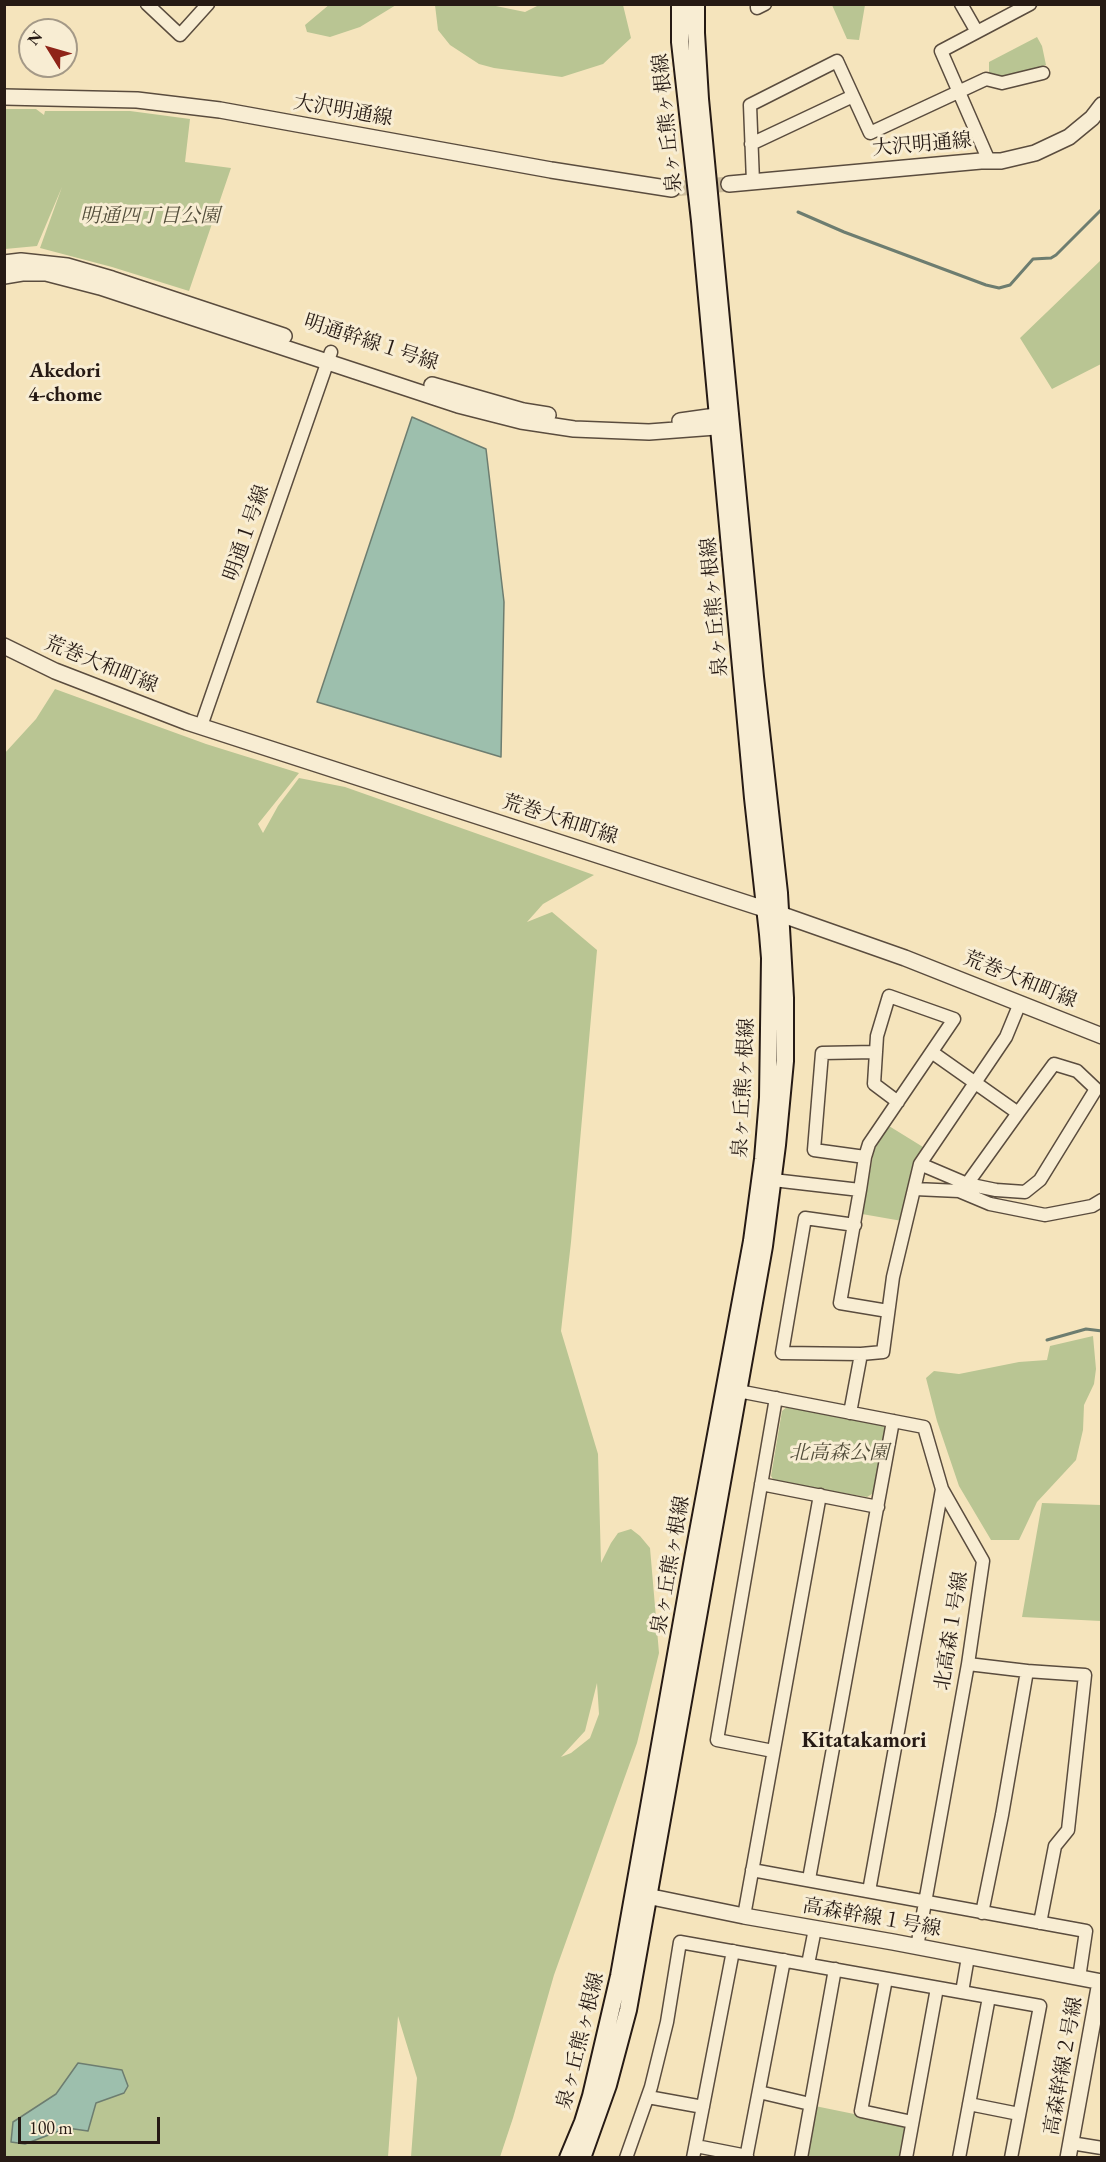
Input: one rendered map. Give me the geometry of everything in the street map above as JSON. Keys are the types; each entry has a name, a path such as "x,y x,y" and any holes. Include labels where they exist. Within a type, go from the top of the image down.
{"main road":[{"name":"泉ヶ丘熊ヶ根線","path":"582,2157 608,2085 620,2043 641,1895 732,1390 764,1246 782,1098 786,1029 773,912 755,677 680,42 680,4"},
{"name":"泉ヶ丘熊ヶ根線","path":"696,4 700,99 725,421"},
{"name":"泉ヶ丘熊ヶ根線","path":"732,1390 763,1159 768,1098 773,912"},
{"name":"泉ヶ丘熊ヶ根線","path":"568,2157 583,2122 600,2065 619,1976 641,1895"}],"street":[{"path":"147,4 180,35 208,4"},
{"path":"757,4 757,8 765,4"},
{"path":"961,4 977,32"},
{"path":"988,161 941,51 1030,4"},
{"path":"753,182 750,105 837,61 870,133 987,79 1002,83 1043,73"},
{"path":"751,144 853,96"},
{"name":"大沢明通線","path":"4,97 137,100 220,110 551,170 672,189"},
{"name":"大沢明通線","path":"729,184 1001,161 1035,153 1069,137 1092,118 1101,105"},
{"name":"明通幹線１号線","path":"4,263 21,261 67,266 112,279 329,357"},
{"path":"4,276 46,273 100,287 329,357 458,405 521,421 574,429 649,432 725,421"},
{"name":"明通１号線","path":"201,726 329,357"},
{"name":"荒巻大和町線","path":"4,646 56,671 201,726 773,912 905,958 1101,1036"},
{"path":"888,1311 840,1303 865,1157 869,1144 933,1053 954,1019 889,996 877,1036 874,1084 898,1102"},
{"path":"855,1225 805,1218 782,1353 884,1352 893,1277 920,1164 1006,1037 1020,1003"},
{"path":"865,1157 814,1150 822,1053 875,1052"},
{"path":"933,1053 1018,1113"},
{"path":"920,1164 966,1184 996,1190 1025,1192 1040,1180 1096,1089 1077,1071 1054,1064 966,1184"},
{"path":"773,1180 860,1191"},
{"path":"915,1189 959,1191 990,1204 1045,1215 1092,1206 1101,1200"},
{"path":"850,1413 861,1354"},
{"name":"北高森１号線","path":"732,1390 924,1427 942,1489 983,1561 968,1664 917,1947"},
{"path":"773,1751 717,1740 776,1398"},
{"path":"810,1880 893,1421"},
{"path":"761,1484 878,1507"},
{"path":"869,1891 942,1489"},
{"path":"744,1916 820,1495"},
{"path":"968,1664 1085,1675 1068,1830 1055,1846 1040,1923"},
{"path":"982,1912 1027,1671"},
{"path":"752,1870 1086,1931 1079,1978"},
{"name":"高森幹線１号線","path":"641,1895 1101,1982"},
{"path":"808,1964 815,1929"},
{"path":"626,2157 648,2097 667,2022 680,1942 1040,2006 1011,2157"},
{"path":"733,1951 694,2152 747,2157 784,1960"},
{"path":"962,1992 968,1957"},
{"path":"801,2157 835,1969"},
{"path":"886,1978 861,2112 912,2122"},
{"name":"高森幹線２号線","path":"1070,2150 1101,1982"},
{"path":"906,2157 937,1988"},
{"path":"959,2157 989,1997"},
{"path":"759,2092 810,2104"},
{"path":"648,2097 703,2107"},
{"path":"969,2104 1019,2114"},
{"path":"1070,2150 1101,2148"}],"green space":[{"path":"330,4 396,5 360,27 330,37 307,32 305,25"},
{"path":"435,5 491,5 525,12 539,5 623,5 631,38 603,64 562,77 494,68 479,64 450,45 438,30"},
{"path":"832,5 865,5 859,40 847,39"},
{"path":"1037,37 1042,46 1046,65 1003,77 989,74 989,62"},
{"name":"明通四丁目公園","path":"4,109 36,109 44,115 45,111 130,111 190,119 185,162 231,168 189,291 40,248 62,187 37,246 5,249"},
{"path":"1101,260 1101,364 1052,389 1020,338"},
{"path":"55,689 206,744 299,773 258,824 263,833 278,806 299,778 345,787 594,875 543,904 527,922 552,912 597,950 561,1331 598,1454 601,1563 618,1533 631,1529 650,1548 659,1653 637,1743 554,1975 500,2157 411,2157 417,2078 398,2016 388,2157 5,2157 4,754 36,719","holes":["597,1683 599,1714 590,1738 571,1753 561,1757 585,1731"]},
{"path":"889,1126 923,1147 916,1160 902,1221 862,1214 874,1150"},
{"path":"1093,1336 1096,1369 1094,1384 1084,1405 1083,1430 1076,1460 1037,1502 1019,1540 991,1540 959,1486 937,1421 926,1378 934,1371 959,1374 1019,1362 1047,1360 1050,1346"},
{"name":"北高森公園","path":"788,1406 884,1422 889,1429 877,1491 867,1497 775,1482 771,1476 782,1411"},
{"path":"1042,1503 1101,1505 1101,1621 1022,1617"},
{"path":"815,2106 903,2124 908,2130 902,2157 805,2158"}],"shaded area":[{"path":"412,417 486,449 504,602 501,757 317,702"},
{"path":"78,2063 122,2070 128,2086 124,2093 96,2103 88,2131 67,2128 25,2144 11,2142 13,2122 56,2094"}],"waterway":[{"path":"798,212 844,232 999,288 1010,285 1033,259 1051,258 1056,255 1102,209"},
{"path":"1047,1340 1086,1329 1102,1331"}],"tunnel":[{"path":"672,189 729,184"}],"district":[{"name":"Akedori 4-chome","path":"65,383"},
{"name":"Kitatakamori","path":"864,1741"}]}
